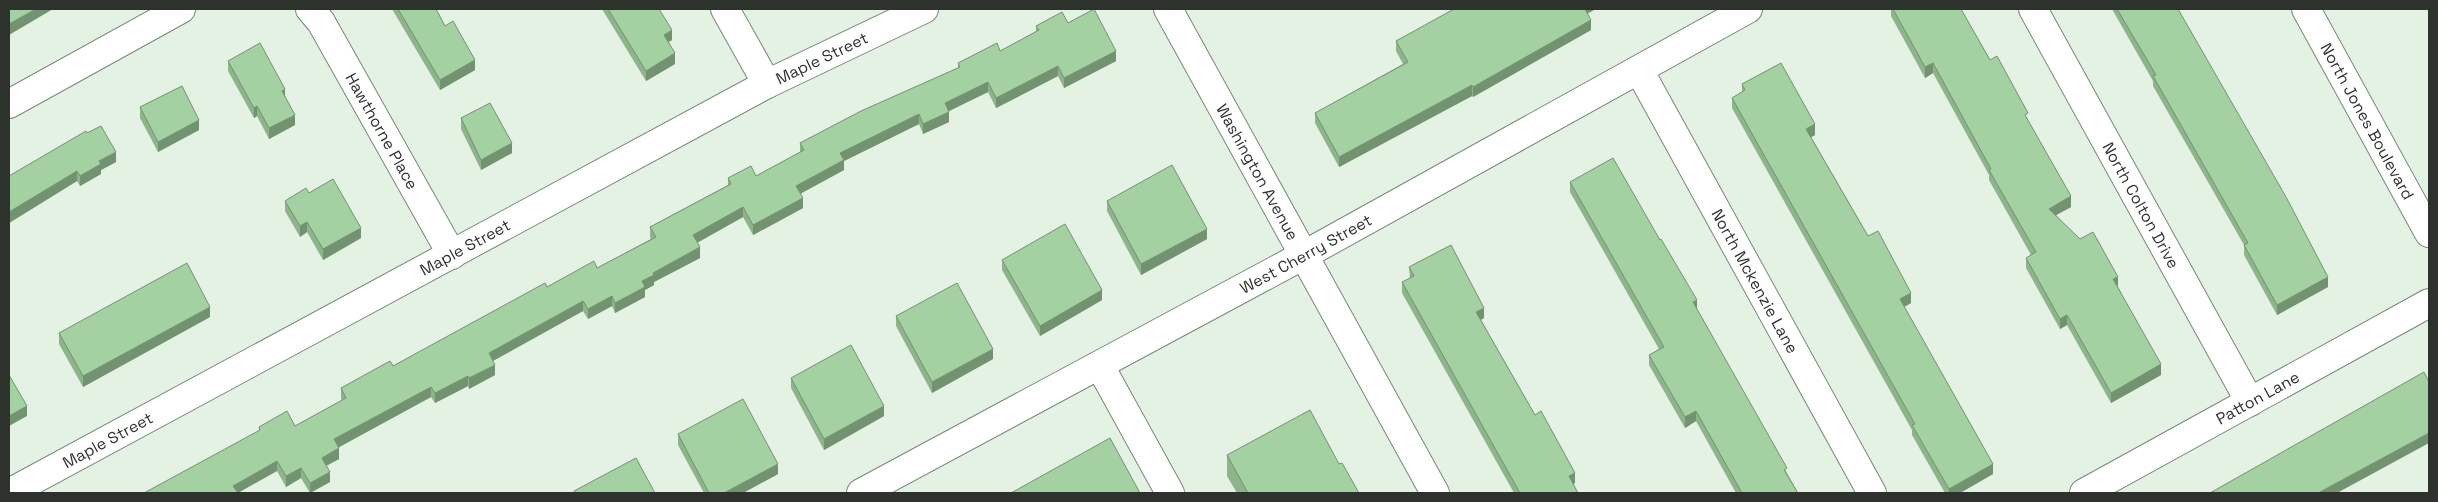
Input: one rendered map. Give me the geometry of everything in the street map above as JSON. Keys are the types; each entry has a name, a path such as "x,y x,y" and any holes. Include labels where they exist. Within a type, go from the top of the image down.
{"street":[{"path":"9,104 181,9"},
{"name":"Hawthorne Place","path":"310,9 321,22 452,255"},
{"path":"725,9 767,84"},
{"name":"Maple Street","path":"9,493 767,84 924,9"},
{"name":"Washington Avenue","path":"1168,9 1435,493"},
{"name":"West Cherry Street","path":"861,493 1304,255 1748,9"},
{"name":"North Colton Drive","path":"2032,9 2250,402"},
{"name":"North Jones Boulevard","path":"2306,9 2429,233"},
{"name":"North Mckenzie Lane","path":"1639,70 1872,493"},
{"name":"Patton Lane","path":"2084,493 2429,303"},
{"path":"1100,366 1170,493"}],"building":[{"path":"9,9 36,9 9,24"},
{"path":"398,9 436,9 445,26 453,21 475,60 440,80"},
{"path":"608,9 659,9 672,30 664,35 675,53 646,71"},
{"path":"1094,9 1116,51 1064,78 1058,66 996,98 988,82 945,103 949,112 923,124 919,114 840,153 844,160 796,186 803,198 753,225 743,207 693,235 700,247 642,281 645,287 615,303 612,296 588,309 583,301 489,353 495,365 435,393 431,387 334,439 339,448 322,458 330,472 310,483 301,468 286,476 277,461 233,486 238,493 144,493 260,430 259,427 287,411 295,426 346,398 341,388 390,361 393,366 545,283 547,287 594,261 597,268 656,237 650,227 731,184 728,178 751,166 756,176 804,150 800,143 861,111 960,67 958,63 997,43 1000,51 1039,30 1036,26 1062,12 1068,23"},
{"path":"1454,9 1585,9 1591,20 1473,87 1472,85 1339,157 1315,113 1408,62 1396,41"},
{"path":"1893,9 1961,9 1990,60 1997,56 2028,113 2025,115 2071,196 2049,209 2080,239 2093,232 2118,277 2113,279 2161,364 2111,393 2067,315 2060,319 2026,258 2036,252 1989,170 1991,169 1933,63 1925,67"},
{"path":"2117,9 2178,9 2286,197 2328,277 2277,305 2244,245 2248,243 2153,76 2156,75"},
{"path":"260,43 285,89 282,91 295,115 269,128 257,106 254,108 228,61"},
{"path":"1781,63 1815,124 1806,129 1868,236 1878,231 1911,293 1900,299 1993,464 1949,489 1912,425 1915,424 1732,98 1745,90 1742,84"},
{"path":"182,86 199,120 158,142 140,107"},
{"path":"490,103 512,143 481,160 461,118"},
{"path":"101,126 116,152 99,161 101,164 80,176 77,171 9,212 9,176 86,131 87,133"},
{"path":"1613,158 1697,300 1693,302 1787,468 1784,470 1798,493 1742,493 1696,411 1685,417 1649,355 1664,347 1570,182"},
{"path":"1172,165 1207,229 1141,264 1107,201"},
{"path":"333,179 361,228 323,249 307,222 300,226 285,201 306,188 309,193"},
{"path":"1065,224 1102,290 1040,326 1002,260"},
{"path":"1451,245 1484,308 1476,312 1535,415 1541,411 1575,473 1569,476 1578,493 1520,493 1402,282 1414,276 1409,267"},
{"path":"187,263 210,307 83,376 59,333"},
{"path":"957,283 993,349 932,382 896,316"},
{"path":"851,345 884,406 824,439 791,378"},
{"path":"2424,372 2429,382 2429,433 2318,493 2210,493"},
{"path":"9,375 27,406 9,416"},
{"path":"743,399 778,464 724,493 709,493 678,434"},
{"path":"1310,410 1339,464 1342,463 1359,493 1248,493 1227,455"},
{"path":"1110,438 1140,493 1011,493"},
{"path":"636,458 655,493 575,493 574,491"}]}
